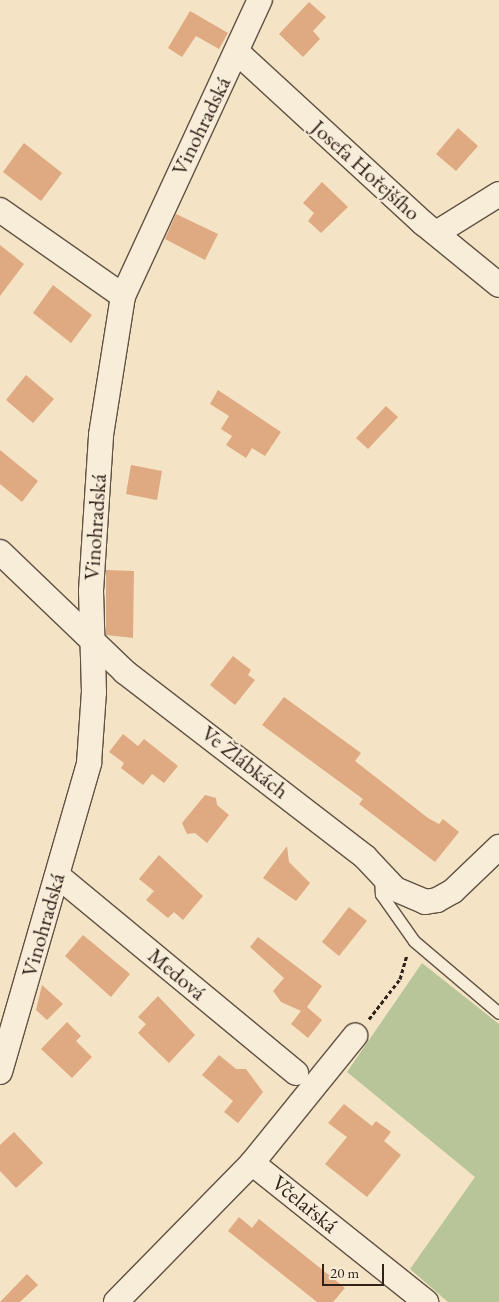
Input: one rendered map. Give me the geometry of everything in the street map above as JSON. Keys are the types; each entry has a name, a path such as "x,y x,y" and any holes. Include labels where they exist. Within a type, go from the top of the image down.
{"street":[{"name":"Vinohradská","path":"0,1072 89,763 94,692 90,639 101,435 123,296 260,0"},
{"name":"Josefa Hořejšího","path":"236,52 499,285"},
{"path":"438,232 499,194"},
{"path":"0,210 123,296"},
{"name":"Ve Žlábkách","path":"0,552 125,672 163,697 410,898 437,900 453,891 499,847"},
{"name":"Medová","path":"58,876 296,1073"},
{"path":"116,1302 162,1251 252,1162 355,1036"},
{"name":"Včelařská","path":"252,1162 426,1302"}],"lane":[{"path":"380,873 380,894 414,941 499,1013"}],"path":[{"path":"355,1036 363,1032 394,988 414,941"}],"green space":[{"path":"422,963 499,1024 499,1302 448,1302 410,1269 475,1177 347,1072"}],"building":[{"path":"309,2 326,17 313,31 320,39 303,57 279,34"},
{"path":"190,11 228,33 219,49 196,36 182,57 168,48"},
{"path":"458,128 478,146 456,171 436,154"},
{"path":"24,143 62,173 41,201 3,172"},
{"path":"322,182 348,207 321,233 308,221 314,213 303,203"},
{"path":"176,214 218,234 205,260 165,239"},
{"path":"0,245 24,264 0,296"},
{"path":"53,285 92,315 71,343 33,313"},
{"path":"26,375 54,399 33,423 6,400"},
{"path":"218,390 281,432 265,456 252,448 246,458 226,445 232,436 221,429 229,416 210,404"},
{"path":"386,406 398,417 368,449 356,438"},
{"path":"0,450 38,481 22,502 0,484"},
{"path":"131,465 162,471 157,500 126,494"},
{"path":"106,570 134,571 133,638 106,635"},
{"path":"233,656 251,670 248,675 255,680 235,705 210,685"},
{"path":"284,697 361,753 355,761 428,818 439,824 443,819 459,832 435,862 359,804 363,799 262,725"},
{"path":"123,734 138,746 144,739 178,766 164,783 152,774 143,785 121,768 124,763 109,752"},
{"path":"205,795 216,798 217,805 229,815 207,843 195,833 187,834 182,823"},
{"path":"287,846 289,862 310,883 296,901 263,878"},
{"path":"159,855 203,896 183,920 174,912 168,918 146,900 154,891 139,879"},
{"path":"349,907 367,921 339,956 322,942"},
{"path":"83,935 130,974 111,997 65,956"},
{"path":"258,937 322,986 307,1007 322,1020 308,1038 291,1024 301,1011 281,1002 273,991 284,978 250,947"},
{"path":"42,985 63,1004 47,1020 36,1010"},
{"path":"158,996 195,1035 169,1063 138,1033 146,1024 138,1017"},
{"path":"67,1022 81,1036 76,1041 92,1057 72,1078 41,1049"},
{"path":"219,1055 236,1069 246,1069 263,1092 238,1123 224,1112 233,1101 202,1075"},
{"path":"344,1104 372,1126 376,1121 391,1132 384,1141 401,1155 367,1197 325,1164 347,1137 328,1123"},
{"path":"14,1132 43,1163 16,1188 0,1171 0,1145"},
{"path":"239,1217 252,1228 259,1219 345,1288 333,1302 317,1302 228,1231"},
{"path":"27,1274 38,1285 20,1302 0,1302"}]}
